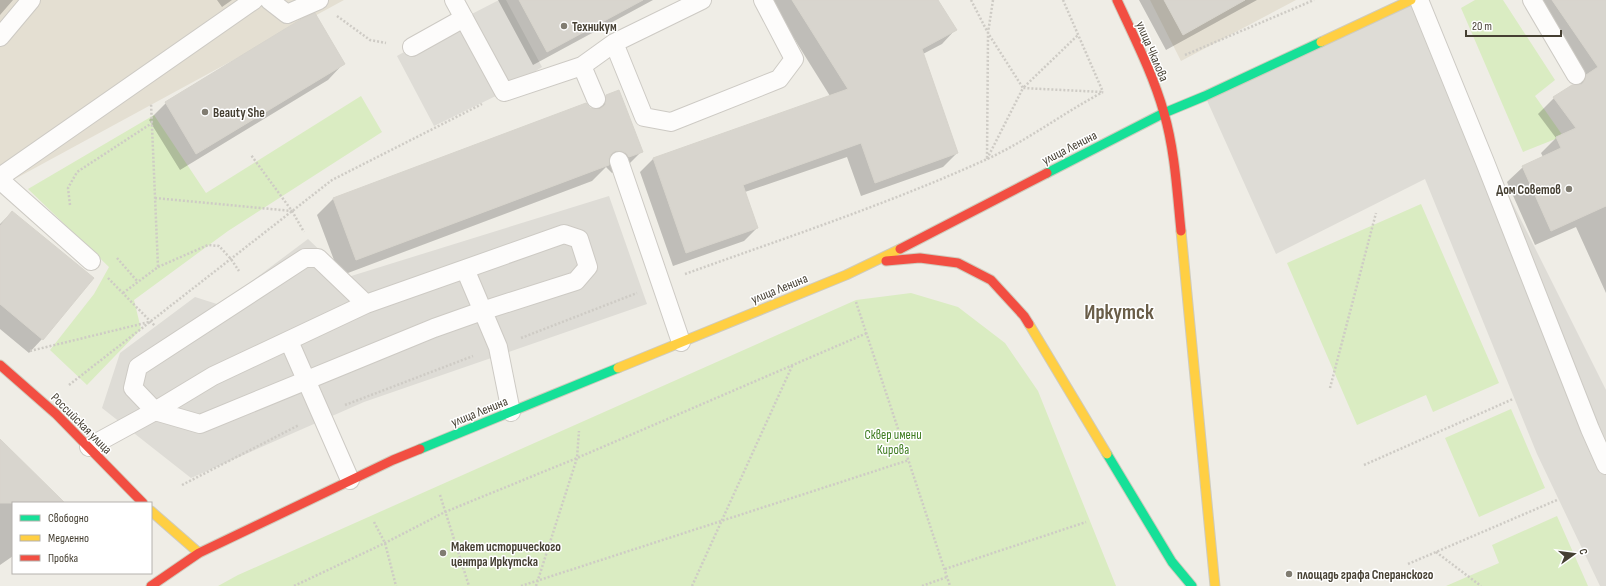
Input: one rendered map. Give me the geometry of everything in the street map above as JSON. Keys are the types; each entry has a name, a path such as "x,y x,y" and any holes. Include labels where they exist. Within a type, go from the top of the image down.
{"main road":[{"name":"улица Чкалова","path":"1117,0 1149,71 1164,113 1175,169 1215,586"},
{"name":"улица Ленина","path":"151,586 198,553 393,460 875,262 1164,113 1205,96 1411,0"},
{"path":"875,262 920,258 958,263 991,280 1024,316 1172,562 1192,586"},
{"name":"Российская улица","path":"0,365 25,385 89,447 142,502"},
{"path":"152,511 198,553"}],"lane":[{"path":"0,37 32,0"},
{"path":"91,261 3,171 254,0"},
{"path":"269,0 287,14 318,1"},
{"path":"454,0 504,92 582,66 614,43 702,0"},
{"path":"614,43 644,117 671,122 779,79 794,59 764,0"},
{"path":"1419,0 1486,162 1590,429 1606,465"},
{"path":"1532,0 1576,75"},
{"path":"412,47 464,18"},
{"path":"582,66 596,99"},
{"path":"619,161 681,342"},
{"path":"89,447 155,411 213,376 366,304 564,234 579,239 588,267 576,281 434,328 200,424 155,411 133,388 138,367 305,258 318,258 366,304"},
{"path":"465,269 498,347 511,412"},
{"path":"289,340 350,480"}],"path":[{"path":"971,0 988,33 1023,88"},
{"path":"987,160 988,33 993,0"},
{"path":"1063,0 1103,92"},
{"path":"1185,55 1314,0"},
{"path":"318,1 370,40 412,47"},
{"path":"987,160 1023,88 1078,35"},
{"path":"150,71 158,267"},
{"path":"1023,88 1103,92"},
{"path":"69,385 332,180 504,92"},
{"path":"182,485 321,414 661,284 900,195 987,160 1037,131 1077,105 1103,92"},
{"path":"74,210 69,204 68,188 77,172 152,123"},
{"path":"251,155 292,211"},
{"path":"155,198 292,211"},
{"path":"1330,388 1376,213"},
{"path":"123,294 158,267 208,246 219,246 231,259"},
{"path":"114,254 138,282"},
{"path":"91,261 151,321"},
{"path":"856,300 950,586"},
{"path":"30,351 151,321"},
{"path":"294,586 446,512 577,458 867,333"},
{"path":"692,586 793,364"},
{"path":"1364,465 1513,399"},
{"path":"536,586 577,458 579,431"},
{"path":"521,586 909,460"},
{"path":"440,495 469,586"},
{"path":"1408,564 1556,500"},
{"path":"374,522 385,543 396,586"},
{"path":"945,569 1086,522"},
{"path":"1436,552 1481,586"},
{"path":"922,586 947,577"}],"shaded area":[{"path":"0,0 344,0 0,187"},
{"path":"499,0 506,0 542,67 504,92 434,126 397,56"},
{"path":"1150,0 1296,0 1181,61"},
{"path":"1411,0 1606,390 1606,586 1600,586 1537,454 1425,179 1276,254 1205,96"},
{"path":"609,196 647,304 364,402 191,478 102,408 120,353 195,297 220,305 308,239 348,277"}],"green space":[{"path":"1475,0 1503,0 1555,80 1535,96 1563,136 1523,152 1461,8"},
{"path":"361,96 382,132 228,231 134,300 141,329 87,385 50,350 94,294 109,267 28,189 154,115 206,193"},
{"path":"1421,204 1499,383 1433,412 1426,395 1357,425 1287,263"},
{"name":"Сквер имени Кирова","path":"911,293 958,307 1005,343 1038,391 1116,586 218,586 238,575 856,300"},
{"path":"1511,409 1545,488 1479,517 1445,438"},
{"path":"1557,516 1588,586 1446,586 1499,563 1492,545"}],"building":[{"name":"Техникум","path":"519,0 643,0 547,52"},
{"path":"792,0 938,0 957,30 922,49 958,153 875,183 861,143 743,185 758,228 686,253 653,158 848,89"},
{"path":"1164,0 1245,0 1183,35"},
{"name":"Дом Советов","path":"1552,0 1606,0 1606,206 1551,231 1522,166 1561,148 1556,137 1576,128 1553,97 1572,85 1582,84 1586,75 1598,67"},
{"path":"315,13 345,64 196,154 165,102 303,18"},
{"path":"619,90 643,152 629,157 626,153 615,151 611,154 609,165 356,260 333,198 586,103 590,108 600,109 605,105 606,95"},
{"path":"12,211 94,278 43,340 0,304 0,226"},
{"path":"0,439 64,502 0,503"}],"traffic: fast":[{"path":"1047,173 1164,113 1205,96 1321,42"},
{"path":"420,449 618,368"},
{"path":"1107,454 1172,562 1192,586"}],"traffic: slow":[{"path":"1321,42 1411,0"},
{"path":"1181,231 1215,586"},
{"path":"618,368 846,275 900,249"},
{"path":"1029,324 1107,454"},
{"path":"152,512 199,553"}],"traffic: jam":[{"path":"1117,0 1160,98 1171,142 1181,231"},
{"path":"900,249 1047,173"},
{"path":"886,261 920,258 958,263 991,280 1024,316 1029,324"},
{"path":"0,365 56,414 142,502"},
{"path":"151,586 199,553 393,460 420,449"}],"place":[{"name":"Техникум","path":"564,26"},
{"name":"Beauty She","path":"205,112"},
{"name":"Дом Советов","path":"1569,189"},
{"name":"Макет исторического центра Иркутска","path":"443,553"},
{"name":"площадь графа Сперанского","path":"1289,574"}],"district":[{"name":"Иркутск","path":"1119,312"}]}
